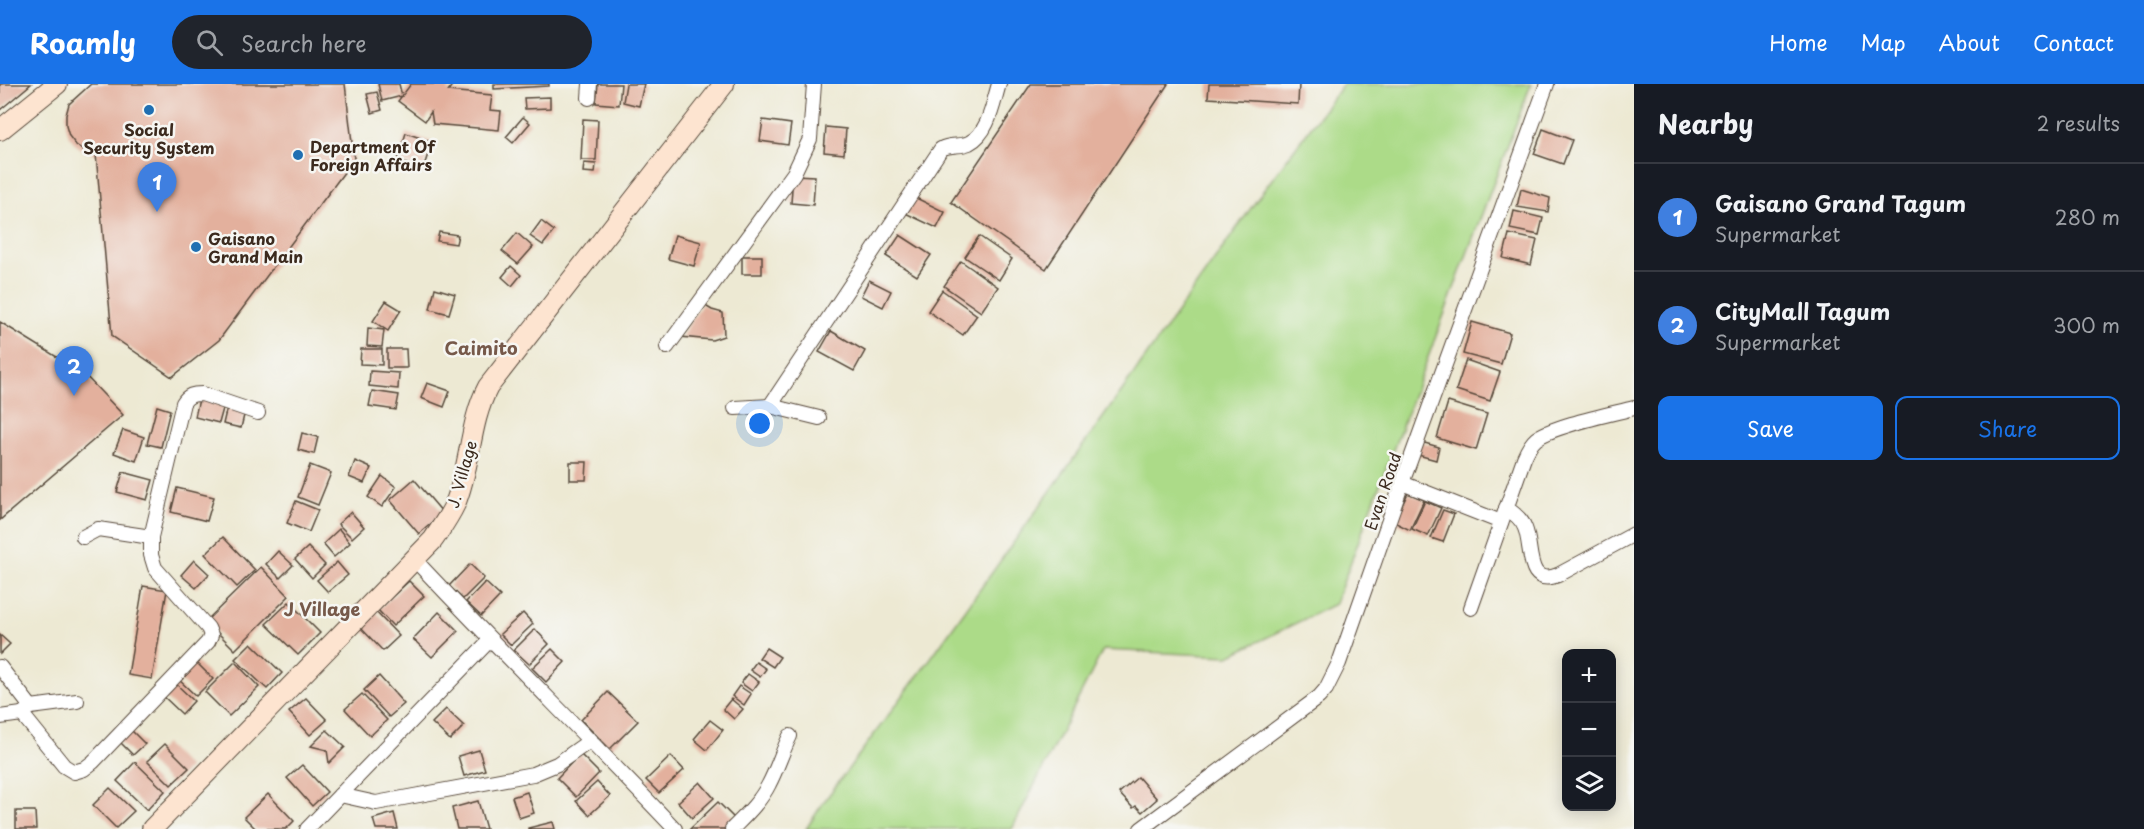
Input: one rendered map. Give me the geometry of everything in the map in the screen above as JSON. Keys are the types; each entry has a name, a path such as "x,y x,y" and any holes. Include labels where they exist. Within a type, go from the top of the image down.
{"street":[{"path":"0,130 57,84"},
{"path":"589,98 590,84"},
{"name":"J. Village","path":"154,829 415,560 446,521 456,502 477,411 488,387 724,84"},
{"path":"668,347 804,155 810,139 814,84"},
{"path":"770,406 941,149 948,145 967,144 978,136 986,125 999,84"},
{"name":"Evan Road","path":"1141,829 1319,697 1326,689 1340,663 1402,483 1547,84"},
{"path":"0,667 64,766 74,772 84,769 93,762 208,642 211,635 208,628 155,568 151,555 151,537 183,403 194,394 202,394 258,413"},
{"path":"735,408 770,406 819,418"},
{"path":"1471,608 1527,449 1534,441 1552,431 1634,408"},
{"path":"1402,483 1501,522"},
{"path":"1506,508 1520,519 1525,528 1535,572 1549,579 1634,534"},
{"path":"83,537 98,529 151,537"},
{"path":"415,560 675,829"},
{"path":"307,829 490,640"},
{"path":"0,717 77,701"},
{"path":"732,829 770,783 778,759 790,736"},
{"path":"340,795 376,803 533,774 557,764 591,740"}],"green space":[{"path":"1343,84 1531,84 1335,604 1229,656 1103,650 1012,829 806,829 928,662 1263,191"}],"building":[{"path":"0,84 31,84 0,110"},
{"name":"Gaisano Grand Main","path":"91,84 345,84 354,159 219,340 172,377 112,336 96,154 76,145 69,136 66,126 69,104"},
{"path":"378,84 399,84 402,96 382,101"},
{"path":"411,84 453,84 448,91 492,95 490,110 501,111 499,130 433,124 431,112 425,121 398,101"},
{"path":"494,84 549,84 549,86 494,89"},
{"path":"598,84 621,84 619,105 596,103"},
{"path":"626,84 644,84 639,106 623,102"},
{"path":"1031,84 1168,84 1046,269 951,202"},
{"path":"1209,84 1299,84 1298,104 1208,98"},
{"path":"377,92 382,110 372,113 367,94"},
{"path":"550,97 550,108 525,109 524,98"},
{"path":"523,117 530,123 513,143 506,137"},
{"path":"583,119 598,120 596,160 581,160"},
{"path":"763,120 791,124 788,145 760,141"},
{"path":"826,127 846,129 844,154 824,152"},
{"path":"1543,129 1572,140 1563,164 1534,154"},
{"path":"406,133 432,142 423,169 397,161"},
{"path":"584,163 596,164 595,173 583,172"},
{"path":"793,175 815,176 813,205 791,203"},
{"path":"1521,189 1550,198 1548,212 1517,207"},
{"path":"914,197 945,212 937,228 903,212"},
{"path":"1514,211 1543,218 1539,235 1510,229"},
{"path":"541,221 554,231 543,245 530,236"},
{"path":"439,232 458,235 456,244 437,241"},
{"path":"517,233 533,247 518,264 502,251"},
{"path":"1509,234 1537,240 1531,265 1503,258"},
{"path":"675,235 701,242 694,266 668,259"},
{"path":"900,235 931,255 917,276 886,256"},
{"path":"979,236 1012,259 999,280 965,257"},
{"path":"742,256 762,256 762,274 742,274"},
{"path":"961,261 998,287 981,312 944,286"},
{"path":"511,266 521,275 512,286 502,277"},
{"path":"869,280 891,291 883,307 861,296"},
{"path":"435,288 455,294 449,314 430,309"},
{"path":"942,290 977,315 963,335 928,311"},
{"path":"386,301 401,310 388,331 373,321"},
{"path":"702,304 723,313 724,336 712,340 681,337"},
{"path":"0,322 83,373 123,415 0,520"},
{"path":"1472,322 1510,333 1501,364 1463,354"},
{"path":"368,328 384,330 382,347 367,346"},
{"path":"831,331 865,351 854,371 819,352"},
{"path":"361,349 382,349 382,365 360,364"},
{"path":"387,349 406,349 407,368 387,368"},
{"path":"1466,360 1500,372 1490,401 1456,390"},
{"path":"370,371 399,373 398,389 369,386"},
{"path":"427,383 450,391 444,407 421,398"},
{"path":"372,391 399,395 396,410 369,406"},
{"path":"199,399 224,405 219,423 195,417"},
{"path":"1448,402 1487,414 1476,450 1437,438"},
{"path":"157,406 170,410 161,447 147,444"},
{"path":"227,407 245,411 241,428 223,424"},
{"path":"123,430 144,437 136,461 114,453"},
{"path":"302,433 318,437 314,454 298,450"},
{"path":"1421,442 1439,447 1436,460 1418,455"},
{"path":"355,461 371,468 364,483 349,477"},
{"path":"570,462 587,462 586,480 570,480"},
{"path":"310,465 331,473 318,505 298,497"},
{"path":"123,472 153,480 147,500 117,492"},
{"path":"382,476 396,487 382,507 368,497"},
{"path":"414,479 443,513 419,534 390,500"},
{"path":"177,488 214,497 207,521 171,512"},
{"path":"1408,493 1424,500 1410,530 1394,522"},
{"path":"296,501 318,510 309,532 287,523"},
{"path":"1425,501 1441,508 1428,536 1412,529"},
{"path":"1443,510 1454,514 1443,542 1431,538"},
{"path":"351,512 364,527 352,538 338,524"},
{"path":"339,529 350,543 334,557 323,544"},
{"path":"223,537 255,570 237,587 205,554"},
{"path":"308,547 325,565 312,578 295,559"},
{"path":"278,551 293,565 280,578 266,564"},
{"path":"194,560 209,574 196,588 181,575"},
{"path":"337,562 348,575 328,592 317,580"},
{"path":"470,564 484,578 463,599 449,586"},
{"path":"261,567 289,596 235,650 206,621"},
{"path":"409,581 424,596 393,626 378,610"},
{"path":"485,582 500,596 481,616 466,602"},
{"path":"143,586 167,590 152,679 128,675"},
{"path":"289,602 320,633 298,655 266,624"},
{"path":"374,610 399,636 383,651 358,625"},
{"path":"439,612 458,631 432,657 413,639"},
{"path":"523,613 533,624 511,645 500,634"},
{"path":"535,629 549,644 529,664 514,650"},
{"path":"0,635 10,644 0,654"},
{"path":"251,643 282,673 267,689 235,659"},
{"path":"766,648 780,657 773,667 759,658"},
{"path":"552,649 565,662 546,682 532,668"},
{"path":"194,660 213,679 196,696 177,678"},
{"path":"235,662 259,687 229,716 205,692"},
{"path":"756,662 766,669 760,677 750,670"},
{"path":"748,674 759,682 752,691 741,683"},
{"path":"379,676 404,704 389,717 364,690"},
{"path":"173,681 194,701 182,714 161,694"},
{"path":"739,686 751,694 744,705 732,696"},
{"path":"608,692 638,721 610,749 581,720"},
{"path":"362,694 387,720 370,736 345,709"},
{"path":"306,698 327,720 310,735 289,712"},
{"path":"731,699 743,709 734,719 723,709"},
{"path":"446,709 464,726 450,740 432,723"},
{"path":"710,720 723,730 707,750 694,739"},
{"path":"129,728 145,744 133,755 117,739"},
{"path":"327,730 345,747 329,763 327,750 311,746"},
{"path":"165,744 189,768 171,785 147,761"},
{"path":"479,750 485,770 464,776 458,756"},
{"path":"580,754 599,773 576,797 557,778"},
{"path":"671,756 684,770 659,793 646,780"},
{"path":"135,762 165,791 147,810 117,781"},
{"path":"302,765 327,792 312,806 287,778"},
{"path":"1138,777 1157,799 1142,812 1136,806 1133,808 1119,793"},
{"path":"597,782 610,796 589,815 576,801"},
{"path":"700,782 714,798 692,818 678,802"},
{"path":"110,788 134,811 116,828 93,805"},
{"path":"527,792 534,813 519,818 512,797"},
{"path":"268,794 294,821 286,829 256,829 244,817"},
{"path":"478,801 486,829 457,829 452,808"},
{"path":"718,802 735,819 725,829 690,829"},
{"path":"16,811 35,811 36,829 16,829"},
{"path":"394,813 398,829 376,829 373,819"},
{"path":"553,822 555,829 528,829 528,828"}],"place":[{"name":"Social Security System","path":"149,110"},
{"name":"Department Of Foreign Affairs","path":"298,155"},
{"name":"Gaisano Grand Tagum","path":"157,212"},
{"name":"Gaisano Grand Main","path":"196,247"},
{"name":"CityMall Tagum","path":"74,396"}],"district":[{"name":"Caimito","path":"481,347"},
{"name":"J Village","path":"322,608"}]}
